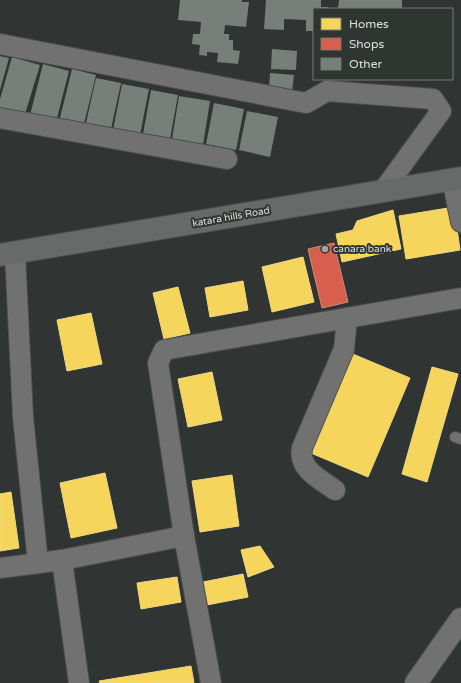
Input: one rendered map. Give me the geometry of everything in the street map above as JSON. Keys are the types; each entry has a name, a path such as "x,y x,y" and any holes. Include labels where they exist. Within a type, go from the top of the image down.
{"main road":[{"name":"katara hills Road","path":"7,254 456,178"}],"street":[{"path":"0,44 306,103 327,91 433,99 441,111 383,191"},
{"path":"0,118 227,159"},
{"path":"456,178 461,222"},
{"path":"7,254 38,563"},
{"path":"212,683 184,536 158,363 164,350 461,298"},
{"path":"335,490 308,470 301,459 301,453 344,349 347,318"},
{"path":"0,568 62,560 184,536"},
{"path":"62,560 79,683"},
{"path":"416,683 461,619"}],"building: Homes":[{"path":"454,207 460,250 406,259 399,216"},
{"path":"393,210 401,249 342,262 336,234 353,230 357,221"},
{"path":"303,257 314,302 272,312 262,267"},
{"path":"243,281 248,310 210,317 205,288"},
{"path":"178,287 190,333 164,339 153,293"},
{"path":"91,313 102,364 67,371 57,320"},
{"path":"348,352 410,378 368,477 306,451"},
{"path":"432,367 458,374 427,482 402,474"},
{"path":"212,372 222,420 188,427 178,379"},
{"path":"105,473 117,528 71,538 60,483"},
{"path":"232,475 239,526 200,532 192,481"},
{"path":"11,492 19,548 0,551 0,494"},
{"path":"260,546 274,567 248,577 241,550"},
{"path":"243,574 248,597 207,605 203,582"},
{"path":"177,577 181,602 141,609 137,583"},
{"path":"191,666 194,683 100,683 99,681"}],"building: Shops":[{"path":"334,243 348,302 322,308 308,249"}],"building: Other":[{"path":"180,0 242,0 242,2 249,2 246,27 225,25 224,34 229,34 229,40 233,40 233,50 240,51 238,64 217,62 218,53 207,52 207,56 199,55 200,45 192,44 193,34 200,34 201,22 178,20"},
{"path":"266,0 321,0 321,7 328,7 313,8 313,31 306,31 306,20 284,19 284,30 264,29"},
{"path":"339,0 402,0 402,8 338,8"},
{"path":"272,49 297,51 296,70 271,69"},
{"path":"0,56 9,58 0,90"},
{"path":"12,57 40,65 25,114 0,107 0,99"},
{"path":"43,64 69,71 56,122 30,115"},
{"path":"72,69 96,75 83,128 59,122"},
{"path":"270,73 294,75 292,92 269,90"},
{"path":"96,78 121,83 111,129 86,123"},
{"path":"122,84 149,89 140,135 113,130"},
{"path":"151,90 178,95 170,139 143,134"},
{"path":"179,96 210,101 203,145 172,139"},
{"path":"214,103 244,109 236,150 206,144"},
{"path":"247,111 278,117 270,157 239,150"}],"place":[{"name":"canara bank","path":"325,249"}]}
